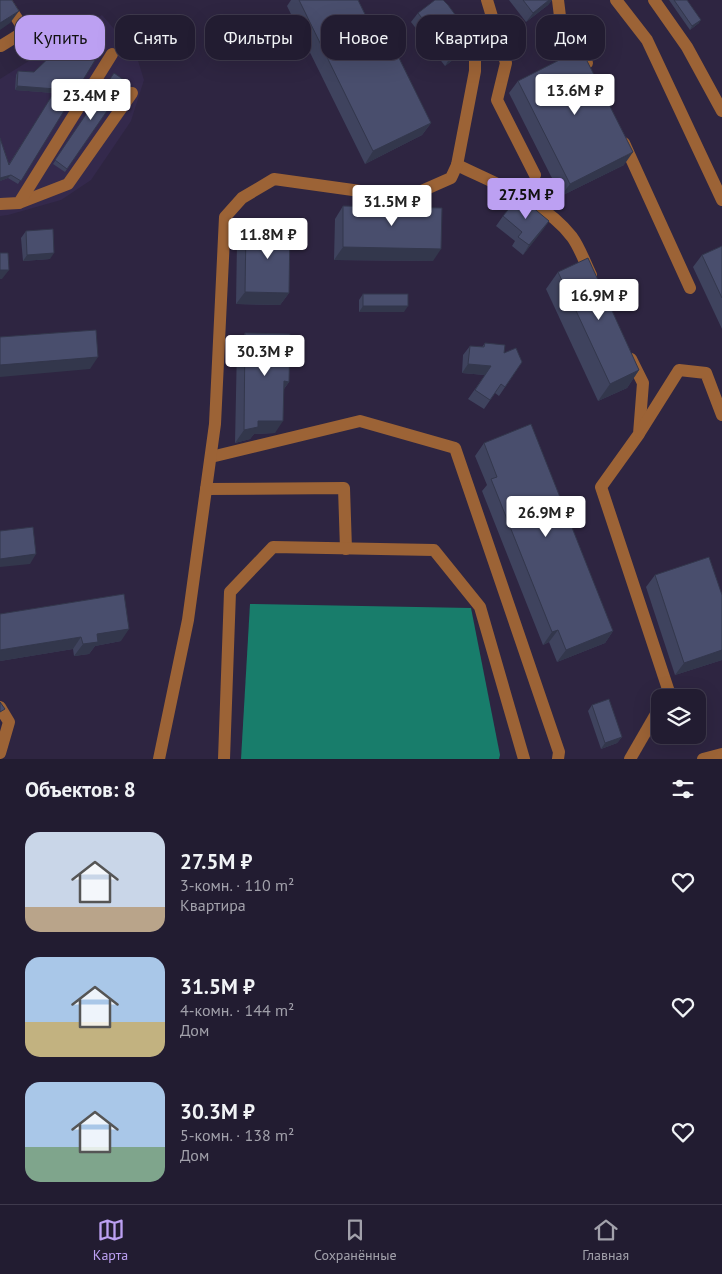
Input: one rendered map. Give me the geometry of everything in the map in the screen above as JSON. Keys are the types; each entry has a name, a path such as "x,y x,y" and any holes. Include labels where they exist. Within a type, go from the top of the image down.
{"street":[{"path":"1,46 25,31 5,0"},
{"path":"487,0 506,63 497,100 535,175"},
{"path":"558,0 562,33 587,63 591,72"},
{"path":"616,0 648,40 722,200"},
{"path":"654,0 687,47 722,111"},
{"path":"19,203 112,54"},
{"path":"159,759 188,620 211,457 215,424 225,217 242,198 274,179 360,191 417,193 451,178 457,165 475,70 475,60"},
{"path":"0,204 19,203 68,184 132,94"},
{"path":"620,135 690,288"},
{"path":"457,165 550,214 572,238 597,289"},
{"path":"626,349 642,383 639,434"},
{"path":"668,689 601,487 639,434 679,370 706,374 722,415"},
{"path":"211,457 360,421 455,448 562,757"},
{"path":"206,489 344,488 346,548"},
{"path":"224,759 230,592 273,547 434,550 480,607 524,759"},
{"path":"0,707 10,722 0,753"},
{"path":"630,759 651,723"},
{"path":"703,759 722,754"}],"shaded area":[{"path":"105,18 115,30 115,60 138,60 144,80 131,121 91,180 61,200 0,216 0,79 30,60 105,60"},
{"path":"250,604 471,608 500,755 499,759 241,759"}],"building":[{"path":"0,0 12,0 19,11 0,23"},
{"path":"299,0 358,0 365,15 321,15 321,45 311,24 311,15 306,15"},
{"path":"435,0 443,0 455,15 420,15 418,13"},
{"path":"523,0 549,0 533,13"},
{"path":"674,0 687,0 701,20 692,26"},
{"path":"46,60 95,60 21,181 11,175 0,178 0,138 9,165 56,89 17,86 18,71 34,72"},
{"path":"328,60 400,60 431,123 373,151"},
{"path":"559,60 587,60 633,152 570,184 518,81"},
{"path":"114,73 127,82 67,169 55,160"},
{"path":"519,196 549,221 529,245 518,237 522,232 503,216"},
{"path":"343,206 442,208 441,249 343,247"},
{"path":"246,228 290,228 289,293 245,292"},
{"path":"53,229 54,253 27,255 26,231"},
{"path":"722,246 722,298 702,255"},
{"path":"0,253 8,253 9,270 0,270"},
{"path":"588,258 639,370 610,384 558,272"},
{"path":"363,294 408,294 408,306 363,306"},
{"path":"96,330 98,357 0,365 0,337"},
{"path":"245,333 290,334 289,382 284,381 283,421 258,421 258,427 244,430"},
{"path":"485,343 505,345 504,353 516,348 522,362 505,387 501,384 490,400 475,390 491,366 468,364 470,346 484,347"},
{"path":"531,424 613,631 566,650 558,630 552,632 491,479 497,477 484,443"},
{"path":"33,527 36,554 0,559 0,531"},
{"path":"709,557 722,595 722,650 684,663 655,575"},
{"path":"124,594 129,629 97,634 98,642 83,644 81,637 0,650 0,614"},
{"path":"609,699 622,737 605,743 592,705"},
{"path":"0,702 5,709 0,712"}]}
